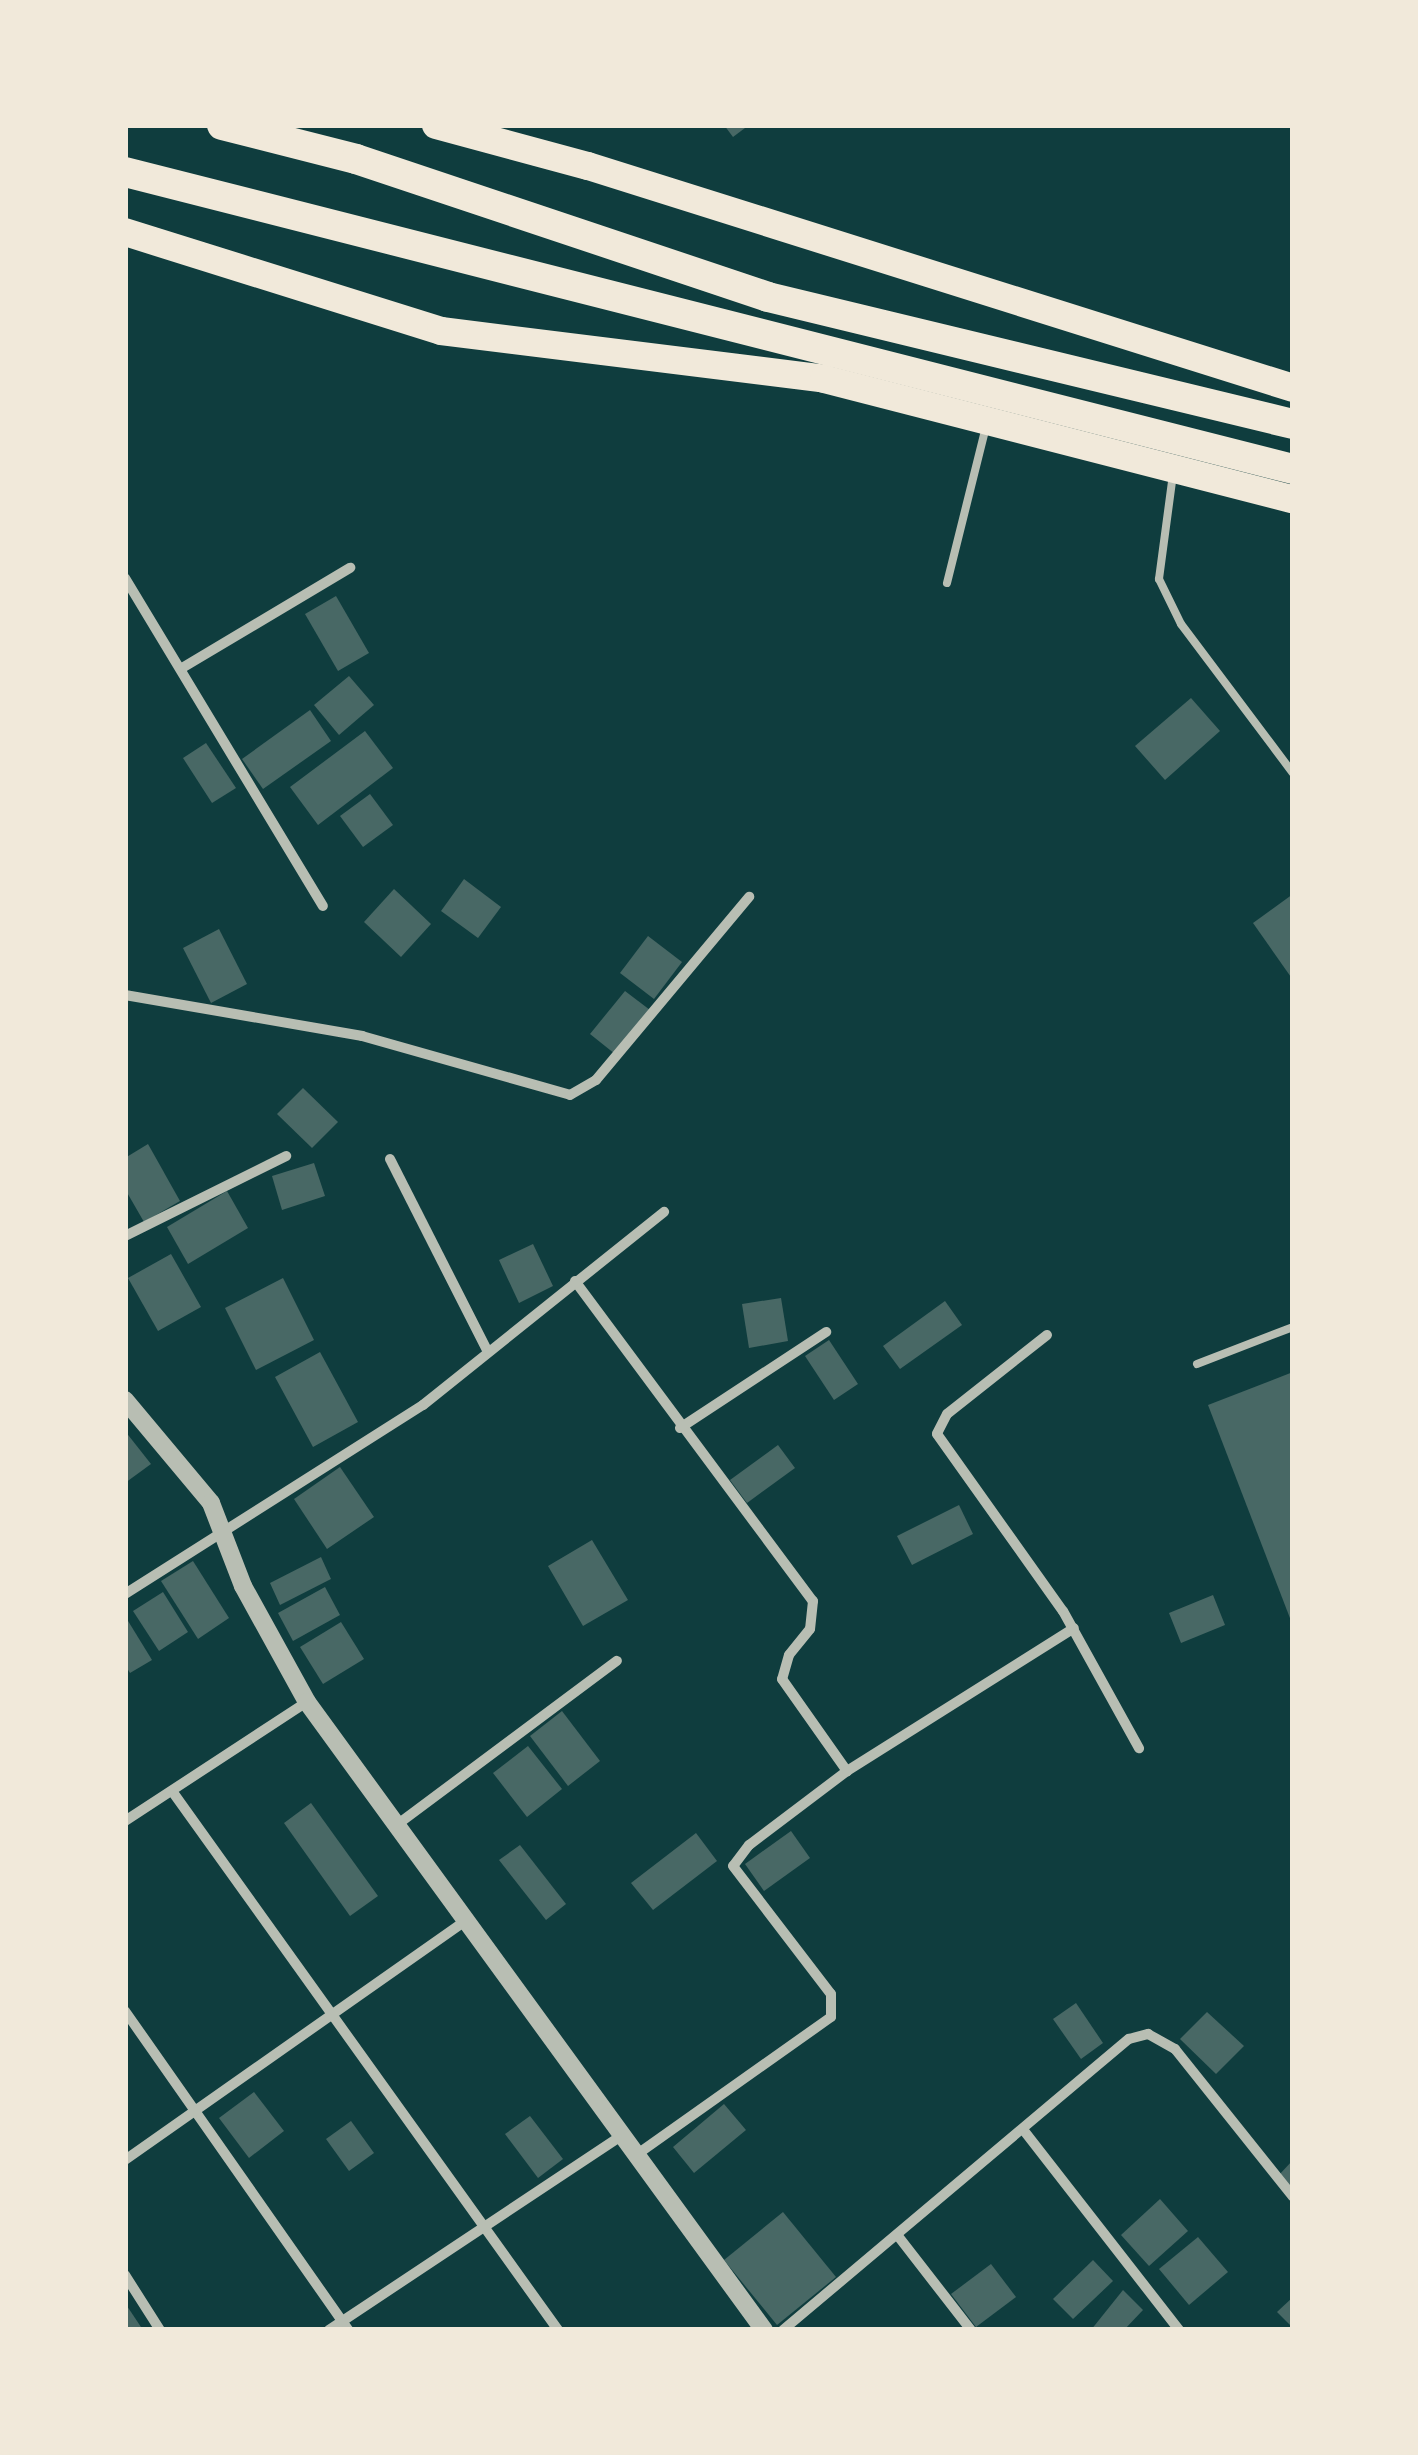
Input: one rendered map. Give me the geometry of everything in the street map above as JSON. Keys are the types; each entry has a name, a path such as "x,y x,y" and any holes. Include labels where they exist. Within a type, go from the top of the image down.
{"highway":[{"path":"222,125 356,159 768,297 1293,424"},
{"path":"436,125 588,166 1293,388"},
{"path":"125,172 1293,469"},
{"path":"125,232 374,314 502,342 824,380 986,426 1174,465 1293,499"}],"street":[{"path":"182,668 350,568"},
{"path":"125,578 323,906"},
{"path":"125,994 362,1036 570,1095 596,1080 749,897"},
{"path":"125,1236 286,1156"},
{"path":"390,1158 487,1350"},
{"path":"125,1594 422,1405 664,1212"},
{"path":"575,1280 680,1428 813,1601 810,1629 789,1655 782,1679 847,1771"},
{"path":"680,1428 826,1332"},
{"path":"1047,1336 948,1414 937,1434 1074,1628 1138,1748"},
{"path":"125,1400 211,1503 219,1535 307,1702 764,2330"},
{"path":"636,2155 831,2017 830,1994 733,1866 749,1845 847,1771 1074,1628"},
{"path":"398,1824 618,1661"},
{"path":"125,1821 307,1702"},
{"path":"172,1791 558,2330"},
{"path":"125,2160 465,1921"},
{"path":"125,2011 344,2326"},
{"path":"783,2330 1025,2132 1114,2050 1148,2034 1175,2049 1293,2197"},
{"path":"1025,2132 1179,2330"},
{"path":"328,2330 344,2326 621,2136"},
{"path":"898,2236 971,2330"},
{"path":"125,2275 160,2330"}],"lane":[{"path":"948,583 986,426"},
{"path":"1174,465 1158,579 1181,624 1293,773"},
{"path":"1197,1364 1293,1327"}],"building":[{"path":"724,125 749,125 733,137"},
{"path":"336,596 369,653 338,671 305,614"},
{"path":"349,676 374,705 339,735 314,705"},
{"path":"1191,698 1220,731 1165,780 1135,746"},
{"path":"310,710 331,741 263,789 242,759"},
{"path":"365,731 393,768 318,825 290,787"},
{"path":"206,743 236,788 212,803 183,758"},
{"path":"370,794 393,825 363,847 340,816"},
{"path":"464,879 501,907 478,938 441,911"},
{"path":"394,889 431,924 401,957 364,922"},
{"path":"1293,894 1293,980 1253,923"},
{"path":"219,929 247,984 211,1003 183,948"},
{"path":"648,936 682,962 654,999 620,973"},
{"path":"625,991 650,1010 615,1054 590,1034"},
{"path":"303,1088 338,1122 312,1148 277,1114"},
{"path":"148,1144 180,1201 144,1222 125,1189 125,1158"},
{"path":"314,1163 325,1196 282,1210 272,1176"},
{"path":"227,1191 248,1228 188,1264 167,1227"},
{"path":"533,1244 553,1286 519,1303 499,1260"},
{"path":"171,1254 201,1307 158,1331 128,1278"},
{"path":"283,1278 314,1340 256,1370 225,1308"},
{"path":"781,1298 788,1341 749,1348 742,1304"},
{"path":"945,1301 962,1325 900,1369 883,1346"},
{"path":"829,1340 858,1384 834,1400 805,1356"},
{"path":"320,1352 358,1422 313,1447 275,1377"},
{"path":"1293,1372 1293,1626 1208,1405"},
{"path":"125,1431 151,1464 125,1483"},
{"path":"778,1445 795,1468 747,1503 730,1480"},
{"path":"340,1467 374,1517 327,1549 294,1499"},
{"path":"959,1505 973,1534 912,1565 897,1536"},
{"path":"592,1540 628,1600 583,1626 548,1566"},
{"path":"321,1557 331,1579 280,1605 270,1583"},
{"path":"193,1561 229,1618 198,1639 161,1581"},
{"path":"325,1587 340,1615 293,1641 278,1613"},
{"path":"163,1592 188,1632 159,1651 133,1611"},
{"path":"1213,1595 1225,1625 1181,1643 1169,1613"},
{"path":"125,1616 152,1660 130,1673 125,1665"},
{"path":"341,1622 364,1659 323,1684 300,1647"},
{"path":"562,1711 600,1761 568,1786 530,1736"},
{"path":"528,1746 562,1789 527,1817 493,1773"},
{"path":"311,1803 378,1896 350,1916 284,1823"},
{"path":"791,1831 810,1858 764,1891 745,1864"},
{"path":"696,1833 717,1861 653,1910 631,1883"},
{"path":"520,1845 566,1904 546,1920 499,1860"},
{"path":"1076,2003 1103,2043 1081,2059 1053,2019"},
{"path":"1207,2012 1244,2046 1216,2074 1180,2039"},
{"path":"254,2092 284,2131 249,2158 219,2118"},
{"path":"724,2104 746,2130 694,2173 673,2147"},
{"path":"530,2116 563,2159 538,2178 505,2134"},
{"path":"351,2121 374,2153 349,2171 326,2139"},
{"path":"1293,2160 1293,2190 1278,2176"},
{"path":"1160,2199 1188,2231 1149,2266 1121,2235"},
{"path":"783,2212 836,2277 777,2325 724,2260"},
{"path":"1198,2237 1228,2272 1189,2305 1159,2269"},
{"path":"1093,2260 1113,2281 1073,2319 1053,2299"},
{"path":"991,2264 1016,2297 976,2327 951,2294"},
{"path":"1123,2290 1143,2310 1124,2330 1091,2330"},
{"path":"1293,2297 1293,2328 1277,2312"},
{"path":"125,2303 143,2330 125,2330"}]}
